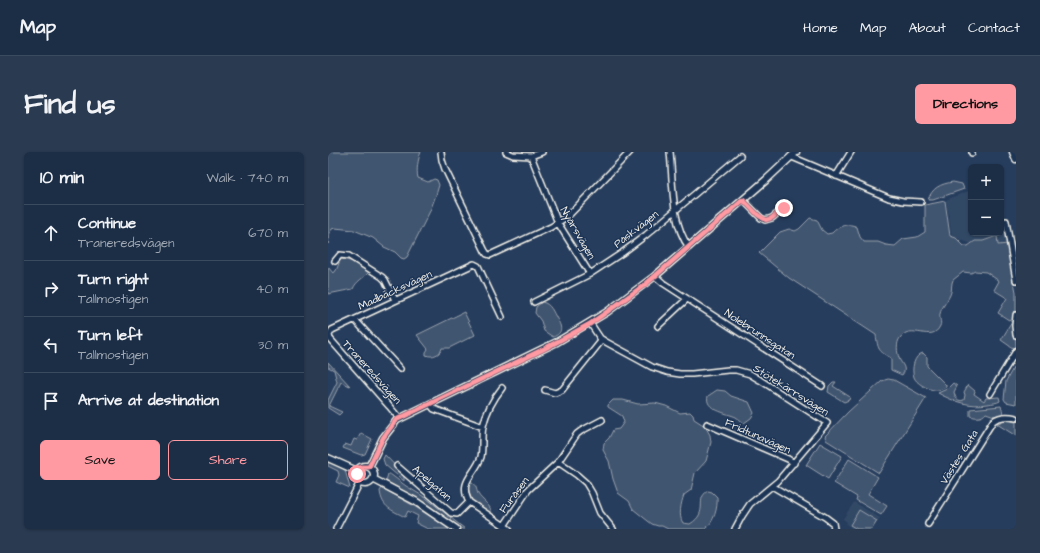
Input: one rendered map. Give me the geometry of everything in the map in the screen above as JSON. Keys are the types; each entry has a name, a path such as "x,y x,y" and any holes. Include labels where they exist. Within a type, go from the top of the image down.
{"street":[{"path":"441,152 445,169 486,254 490,255 558,223 576,208 630,152"},
{"path":"506,152 513,155 531,156 542,152"},
{"path":"670,152 676,219 682,237 689,247"},
{"path":"836,176 851,152"},
{"path":"1013,152 1016,159"},
{"path":"794,154 836,176 889,198 903,201 921,202"},
{"name":"Traneredsvägen","path":"369,467 383,438 390,427 399,418 544,349 590,324 655,276 794,154"},
{"name":"Nyårsvägen","path":"531,156 558,223 590,274"},
{"name":"Påskvägen","path":"534,302 590,274 646,235 740,156"},
{"path":"743,200 758,215 766,220 772,218 784,208"},
{"path":"1006,221 1016,280"},
{"path":"335,261 340,255 349,256 379,274 385,280 395,300"},
{"name":"Madbäcksvägen","path":"330,339 329,335 332,330 475,264 478,266 502,317"},
{"name":"Nolebrunnsgatan","path":"655,276 663,284 822,386"},
{"path":"658,326 687,298"},
{"path":"1016,315 1014,326 1016,335"},
{"path":"355,320 400,369"},
{"name":"Stötekärrsvägen","path":"590,324 602,340 652,367 667,372 683,374 728,370 736,370 750,374 827,423 794,463"},
{"name":"Traneredsvägen","path":"330,339 399,418"},
{"path":"545,390 555,393 562,390 602,340"},
{"path":"990,394 1016,351"},
{"name":"Apelgatan","path":"397,466 452,513 457,514 468,502 465,494 465,486 480,460 483,426 492,404 502,388"},
{"path":"430,404 432,408 483,426"},
{"name":"Västes Gata","path":"928,524 993,422 1004,417 1016,418"},
{"name":"Furåsen","path":"504,526 528,490 558,462 577,434 602,420"},
{"name":"Fridtunavägen","path":"707,424 794,463 778,481 750,504 735,529"},
{"path":"328,458 357,471"},
{"path":"558,462 577,474 586,483 592,493 600,513 613,529"},
{"path":"357,471 364,466 369,467 373,470 373,479"},
{"path":"357,471 357,478 360,482"},
{"path":"360,482 367,483 373,479"},
{"path":"373,479 415,501 456,529"},
{"path":"336,529 360,482"},
{"path":"772,486 825,517 833,523 834,529"},
{"path":"468,502 509,529"}],"shaded area":[{"path":"328,152 421,152 417,172 418,178 428,182 434,179 437,180 439,185 430,211 407,257 404,259 401,258 395,252 384,247 373,238 354,230 332,229 328,244"},
{"path":"953,182 962,184 964,189 933,200 928,200 932,192 937,187"},
{"path":"968,191 968,236 1004,236 1004,211 1008,243 996,245 969,243 952,236 946,200"},
{"path":"945,201 950,236 956,238 964,246 968,246 975,241 983,241 997,236 998,245 1008,244 1016,292 1016,311 1014,319 1015,348 1001,340 1012,322 998,313 1007,298 994,290 999,281 986,272 963,272 953,280 950,295 941,311 941,325 936,331 932,333 910,332 900,338 897,345 899,358 904,368 904,373 902,375 891,370 891,358 879,349 876,335 789,278 759,253 780,232 789,229 795,231 810,218 817,220 822,230 827,234 832,233 837,228 851,225 857,227 860,237 864,242 878,242 895,246 903,239 917,237 925,232 925,205"},
{"path":"341,259 355,262 369,272 356,284 353,289 328,294 328,267 333,273 335,272"},
{"path":"542,302 550,306 560,325 561,330 559,334 553,337 544,331 541,321 535,313 536,307"},
{"path":"464,312 475,335 449,348 442,348 436,355 426,355 428,349 417,335"},
{"path":"923,353 927,357 927,366 946,385 946,387 938,390 931,389 922,385 915,379 913,370 915,359"},
{"path":"328,362 350,386 341,382 329,406 342,412 339,415 328,408 328,400 337,382 334,370 328,367"},
{"path":"1016,363 1016,404 1006,402 1004,399 1006,381"},
{"path":"888,379 894,380 926,398 879,473 826,440 825,436 848,412 882,381"},
{"path":"833,382 836,382 833,386 850,397 849,400 844,402 828,392 829,386"},
{"path":"953,383 957,386 954,392 958,400 964,400 964,392 968,385 975,391 974,394 984,401 986,398 999,397 1000,401 975,405 956,401 938,393 947,389"},
{"path":"717,390 725,391 731,396 749,402 754,413 751,418 744,423 736,417 717,410 709,405 708,396"},
{"path":"613,400 623,400 638,404 655,403 666,406 680,413 690,412 694,419 705,426 710,435 711,442 706,461 695,473 691,490 684,495 680,513 683,523 690,524 699,515 704,494 708,491 712,492 717,497 717,506 711,523 705,529 668,529 652,524 633,509 629,501 618,493 609,461 603,450 604,443 609,438 613,430 619,429 624,422 622,416 608,407"},
{"path":"1001,406 1003,413 997,417 986,413 979,417 970,416 970,409"},
{"path":"1004,420 1016,422 1016,436 997,424"},
{"path":"361,433 372,439 365,454 361,455 343,448 345,444 351,446 354,439 357,440"},
{"path":"820,443 842,456 828,479 806,465"},
{"path":"385,455 404,475 404,481 385,465 383,459"},
{"path":"849,459 878,477 868,494 887,506 881,515 856,500 857,497 834,483"},
{"path":"328,461 345,470 350,488 336,482 339,475 338,471 328,466"},
{"path":"388,474 426,498 465,529 462,529 427,504 386,481"},
{"path":"472,483 476,486 480,497 490,508 492,515 478,507 472,500 468,491 468,485"},
{"path":"382,488 450,529 428,529 416,523 418,516 408,511 405,517 388,508 381,497 380,491"},
{"path":"854,502 880,518 873,529 853,529 846,524 847,522 843,519"},
{"path":"859,510 877,521 872,529 857,529 850,525"}],"route":[{"path":"357,474 357,471 361,467 369,467 383,438 396,420 544,349 590,324 646,284 743,200 761,218 766,220 772,218 784,208"}]}
